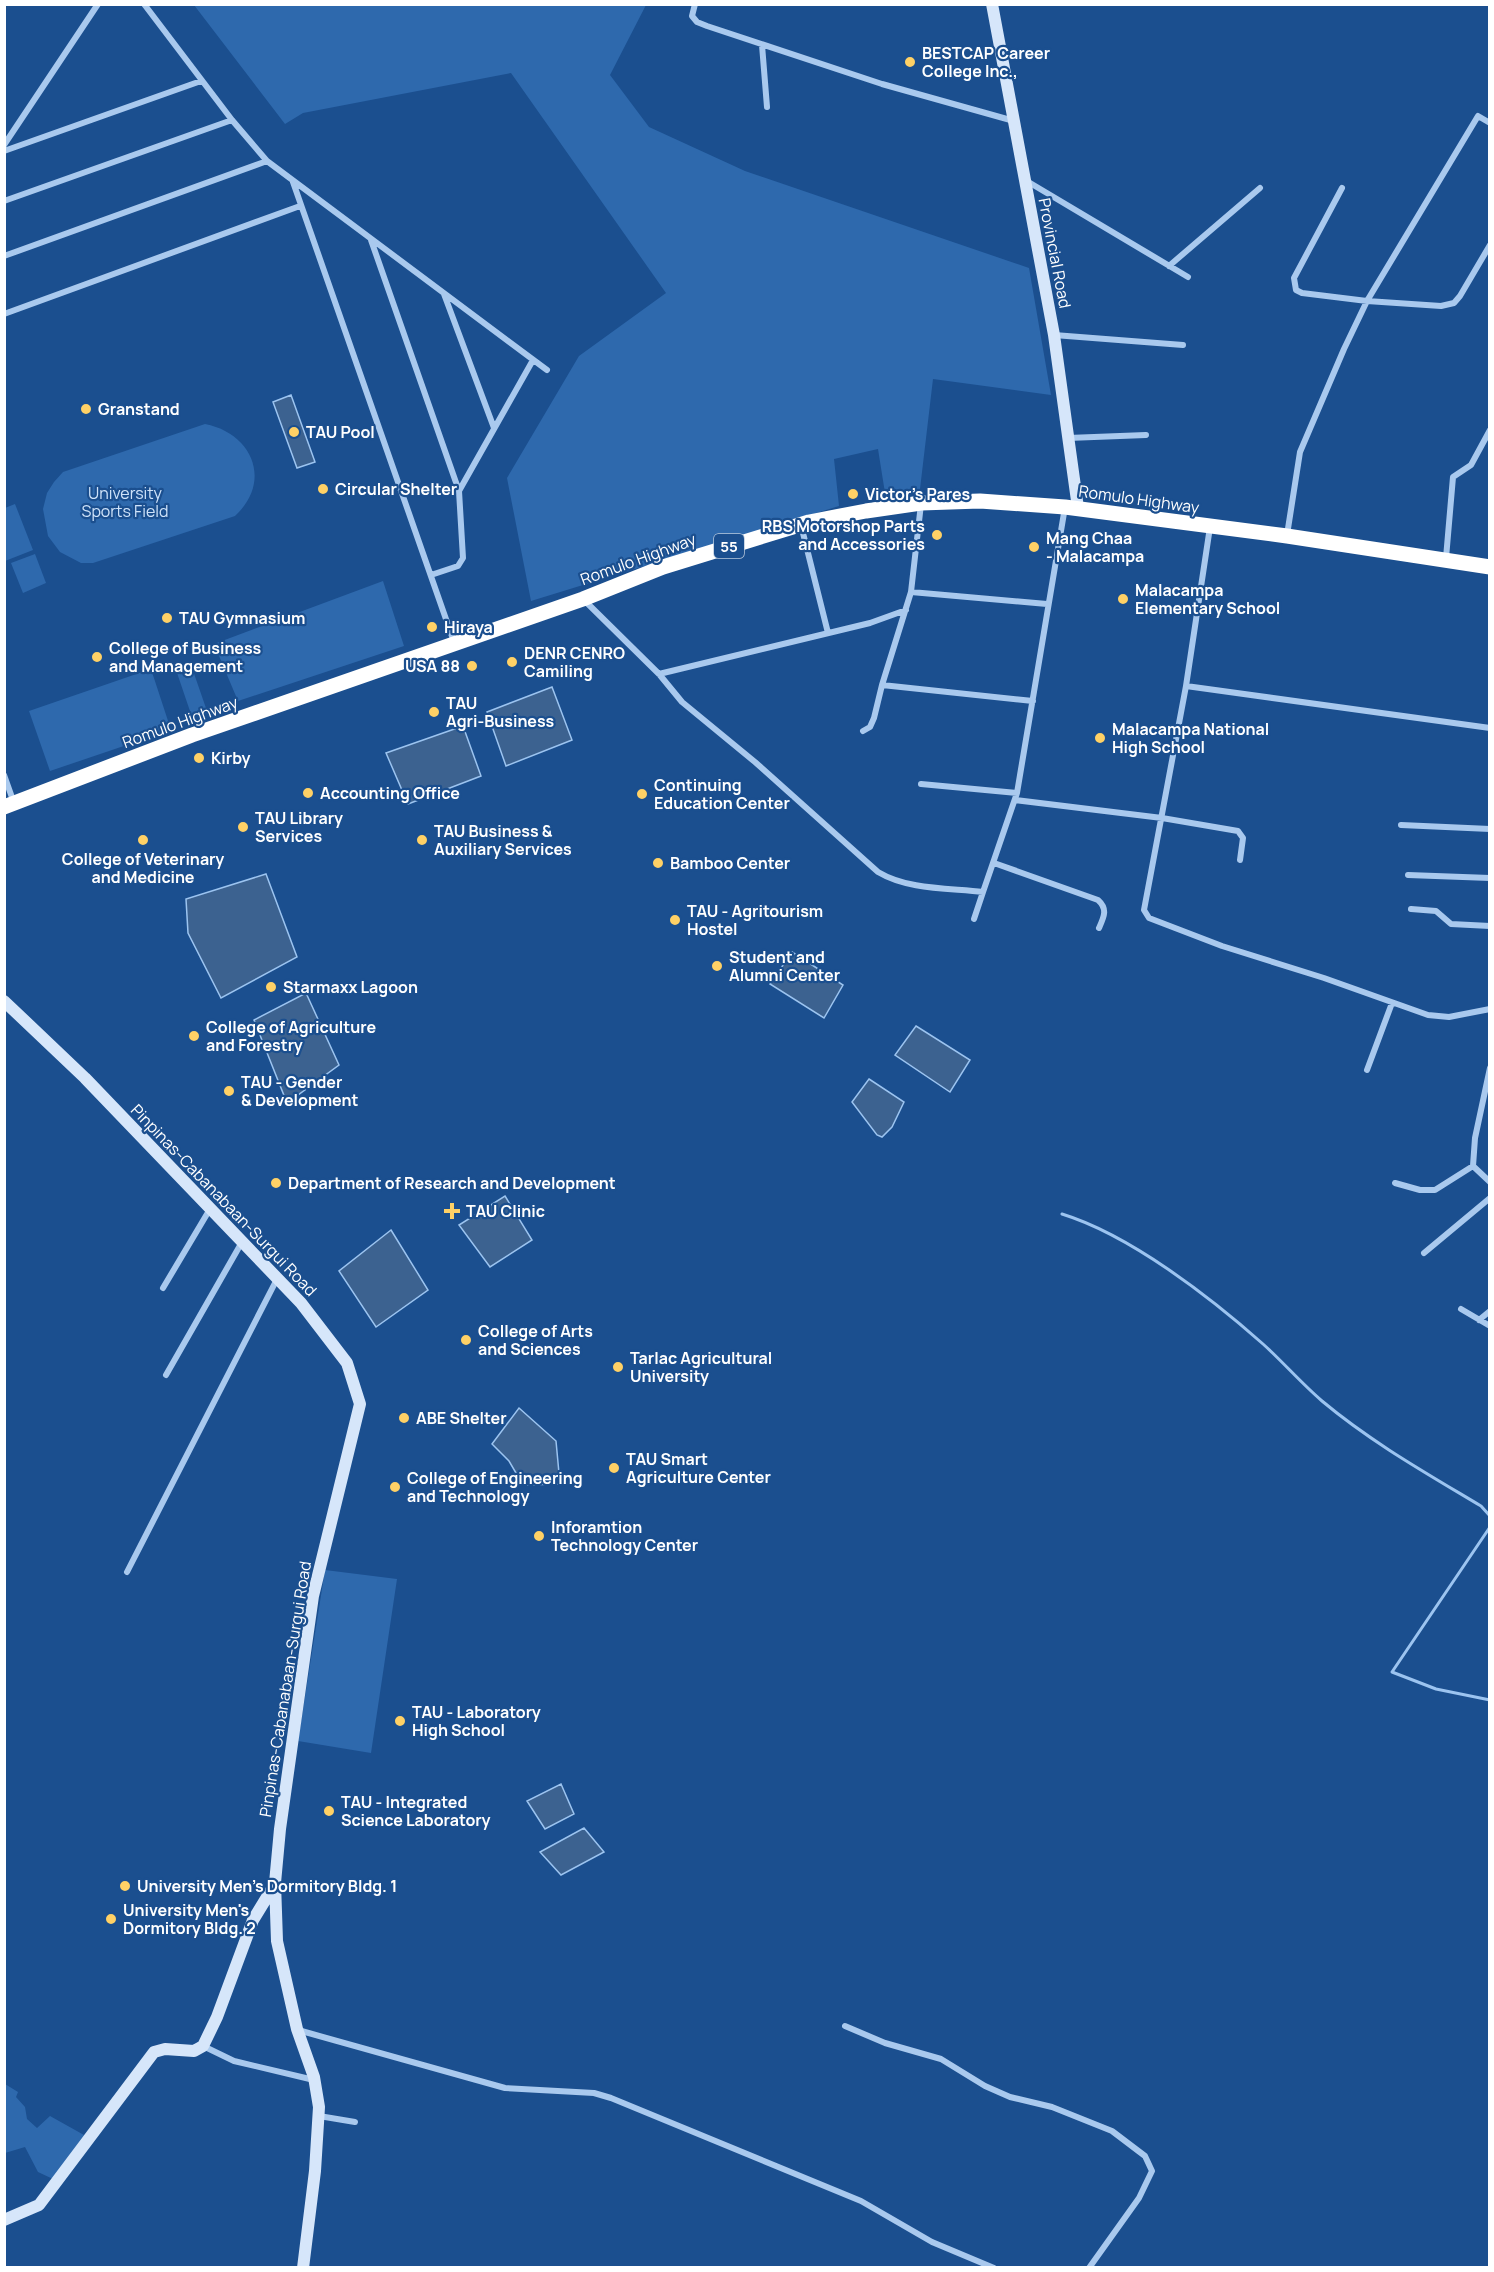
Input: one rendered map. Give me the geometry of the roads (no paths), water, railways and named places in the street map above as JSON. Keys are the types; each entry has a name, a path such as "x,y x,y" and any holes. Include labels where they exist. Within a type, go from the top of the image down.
{"highway":[{"name":"Romulo Highway","path":"10,805 202,732 583,599 663,567 801,524 857,512 921,503 980,501 1072,507 1287,536 1490,567"}],"street":[{"path":"4,145 98,4"},
{"path":"144,4 201,81 267,161 547,370"},
{"path":"695,4 692,16 697,22 882,84 1014,122"},
{"name":"Provincial Road","path":"992,4 1054,335 1067,438 1072,507"},
{"path":"762,45 767,107"},
{"path":"4,151 201,81"},
{"path":"1287,536 1300,452 1367,301 1478,116 1490,123"},
{"path":"4,201 232,120"},
{"path":"4,256 267,161"},
{"path":"292,180 455,642"},
{"path":"1024,180 1188,277"},
{"path":"1169,266 1260,188"},
{"path":"1342,188 1294,278 1296,290 1302,293 1367,301 1441,306 1454,303 1466,288 1490,245"},
{"path":"4,314 300,206"},
{"path":"371,239 459,491 463,558 458,566 431,575"},
{"path":"444,294 494,428"},
{"path":"1054,335 1183,345"},
{"path":"459,491 533,360"},
{"path":"1446,560 1453,477 1471,465 1490,430"},
{"path":"1067,438 1146,435"},
{"path":"863,731 870,726 874,718 911,592 921,503"},
{"path":"974,919 1016,797 1047,604 1072,507"},
{"path":"801,524 828,633"},
{"path":"1210,526 1186,686 1162,818 1144,899 1144,910 1149,918 1222,946 1324,978 1428,1015 1449,1017 1490,1010"},
{"path":"911,592 1047,604"},
{"path":"583,599 659,674 682,702 755,762 878,872 892,880 909,884 983,892"},
{"path":"659,674 870,623 906,610"},
{"path":"882,685 1033,700"},
{"path":"1186,686 1490,728"},
{"path":"4,775 10,805"},
{"path":"921,784 1238,831 1243,838 1240,860"},
{"path":"1401,825 1490,829"},
{"path":"994,863 1098,900 1105,908 1099,928"},
{"path":"1408,875 1490,878"},
{"path":"1411,909 1436,911 1451,924 1490,926"},
{"name":"Pinpinas-Cabanabaan-Surgui Road","path":"4,1001 85,1078 301,1303 347,1363 360,1404 313,1596 280,1829 275,1883 277,1941 297,2030 315,2081 319,2116 303,2268"},
{"path":"1367,1070 1392,1003"},
{"path":"1473,1167 1475,1138 1490,1068"},
{"path":"1473,1167 1490,1182"},
{"path":"1395,1183 1420,1190 1434,1190 1473,1167"},
{"path":"1424,1253 1490,1198"},
{"path":"163,1288 210,1209"},
{"path":"166,1375 242,1242"},
{"path":"127,1572 277,1278"},
{"path":"1461,1309 1490,1326"},
{"path":"1479,1320 1490,1311"},
{"path":"4,2220 39,2205 153,2052 165,2049 194,2051 203,2046 218,2017 253,1920 275,1883"},
{"path":"845,2026 885,2043 941,2059 985,2086 1010,2097 1052,2107 1083,2118 1112,2131 1145,2156 1152,2171 1139,2198 1089,2268"},
{"path":"297,2030 505,2088 594,2093 611,2098 861,2201 932,2242 994,2268"},
{"path":"203,2046 234,2061 315,2081"},
{"path":"319,2116 355,2122"}],"waterway":[{"path":"1062,1214 1115,1237 1168,1269 1242,1326 1314,1394 1341,1416 1399,1456 1481,1506 1490,1516"},
{"path":"1490,1527 1392,1672 1436,1689 1490,1700"}],"place":[{"name":"BESTCAP Career College Inc.,","path":"910,62"},
{"name":"Granstand","path":"86,409"},
{"name":"TAU Pool","path":"294,432"},
{"name":"Circular Shelter","path":"323,489"},
{"name":"Victor's Pares","path":"853,494"},
{"name":"RBS Motorshop Parts and Accessories","path":"937,535"},
{"name":"Mang Chaa - Malacampa","path":"1034,547"},
{"name":"Malacampa Elementary School","path":"1123,599"},
{"name":"TAU Gymnasium","path":"167,618"},
{"name":"Hiraya","path":"432,627"},
{"name":"College of Business and Management","path":"97,657"},
{"name":"DENR CENRO Camiling","path":"512,662"},
{"name":"USA 88","path":"472,666"},
{"name":"TAU Agri-Business","path":"434,712"},
{"name":"Malacampa National High School","path":"1100,738"},
{"name":"Kirby","path":"199,758"},
{"name":"Accounting Office","path":"308,793"},
{"name":"Continuing Education Center","path":"642,794"},
{"name":"TAU Library Services","path":"243,827"},
{"name":"College of Veterinary and Medicine","path":"143,840"},
{"name":"TAU Business & Auxiliary Services","path":"422,840"},
{"name":"Bamboo Center","path":"658,863"},
{"name":"TAU - Agritourism Hostel","path":"675,920"},
{"name":"Student and Alumni Center","path":"717,966"},
{"name":"Starmaxx Lagoon","path":"271,987"},
{"name":"College of Agriculture and Forestry","path":"194,1036"},
{"name":"TAU - Gender & Development","path":"229,1091"},
{"name":"Department of Research and Development","path":"276,1183"},
{"name":"TAU Clinic","path":"452,1211"},
{"name":"College of Arts and Sciences","path":"466,1340"},
{"name":"Tarlac Agricultural University","path":"618,1367"},
{"name":"ABE Shelter","path":"404,1418"},
{"name":"TAU Smart Agriculture Center","path":"614,1468"},
{"name":"College of Engineering and Technology","path":"395,1487"},
{"name":"Inforamtion Technology Center","path":"539,1536"},
{"name":"TAU - Laboratory High School","path":"400,1721"},
{"name":"TAU - Integrated Science Laboratory","path":"329,1811"},
{"name":"University Men's Dormitory Bldg. 1","path":"125,1886"},
{"name":"University Men's Dormitory Bldg. 2","path":"111,1919"}],"park label":[{"name":"University Sports Field","path":"125,502"}]}
